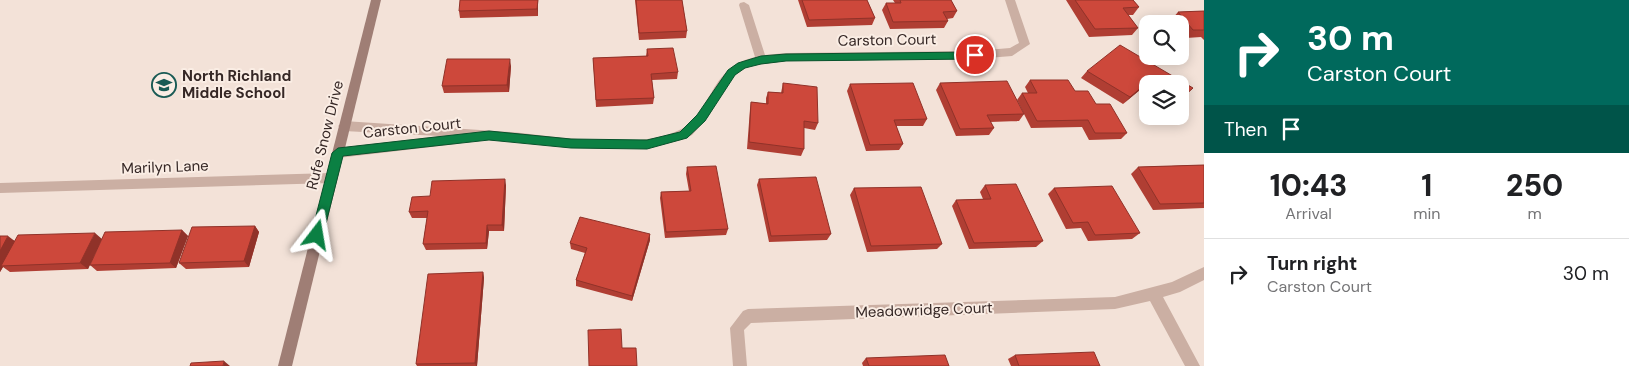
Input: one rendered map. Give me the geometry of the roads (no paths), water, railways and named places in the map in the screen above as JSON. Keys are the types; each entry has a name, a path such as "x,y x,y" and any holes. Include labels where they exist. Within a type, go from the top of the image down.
{"main road":[{"name":"Rufe Snow Drive","path":"285,366 376,0"}],"street":[{"name":"Carston Court","path":"344,126 489,135 571,143 626,146 647,144 683,135 701,118 731,72 742,65 761,60 975,55 1012,52 1025,44 1010,0"},
{"path":"744,5 761,60"},
{"name":"Carston Court","path":"338,153 489,135"},
{"name":"Marilyn Lane","path":"0,188 332,178"},
{"name":"Meadowridge Court","path":"740,366 736,328 748,316 1115,303 1154,295 1175,288 1204,273"},
{"path":"1154,295 1193,366"}],"place":[{"name":"North Richland Middle School","path":"164,85"}]}
